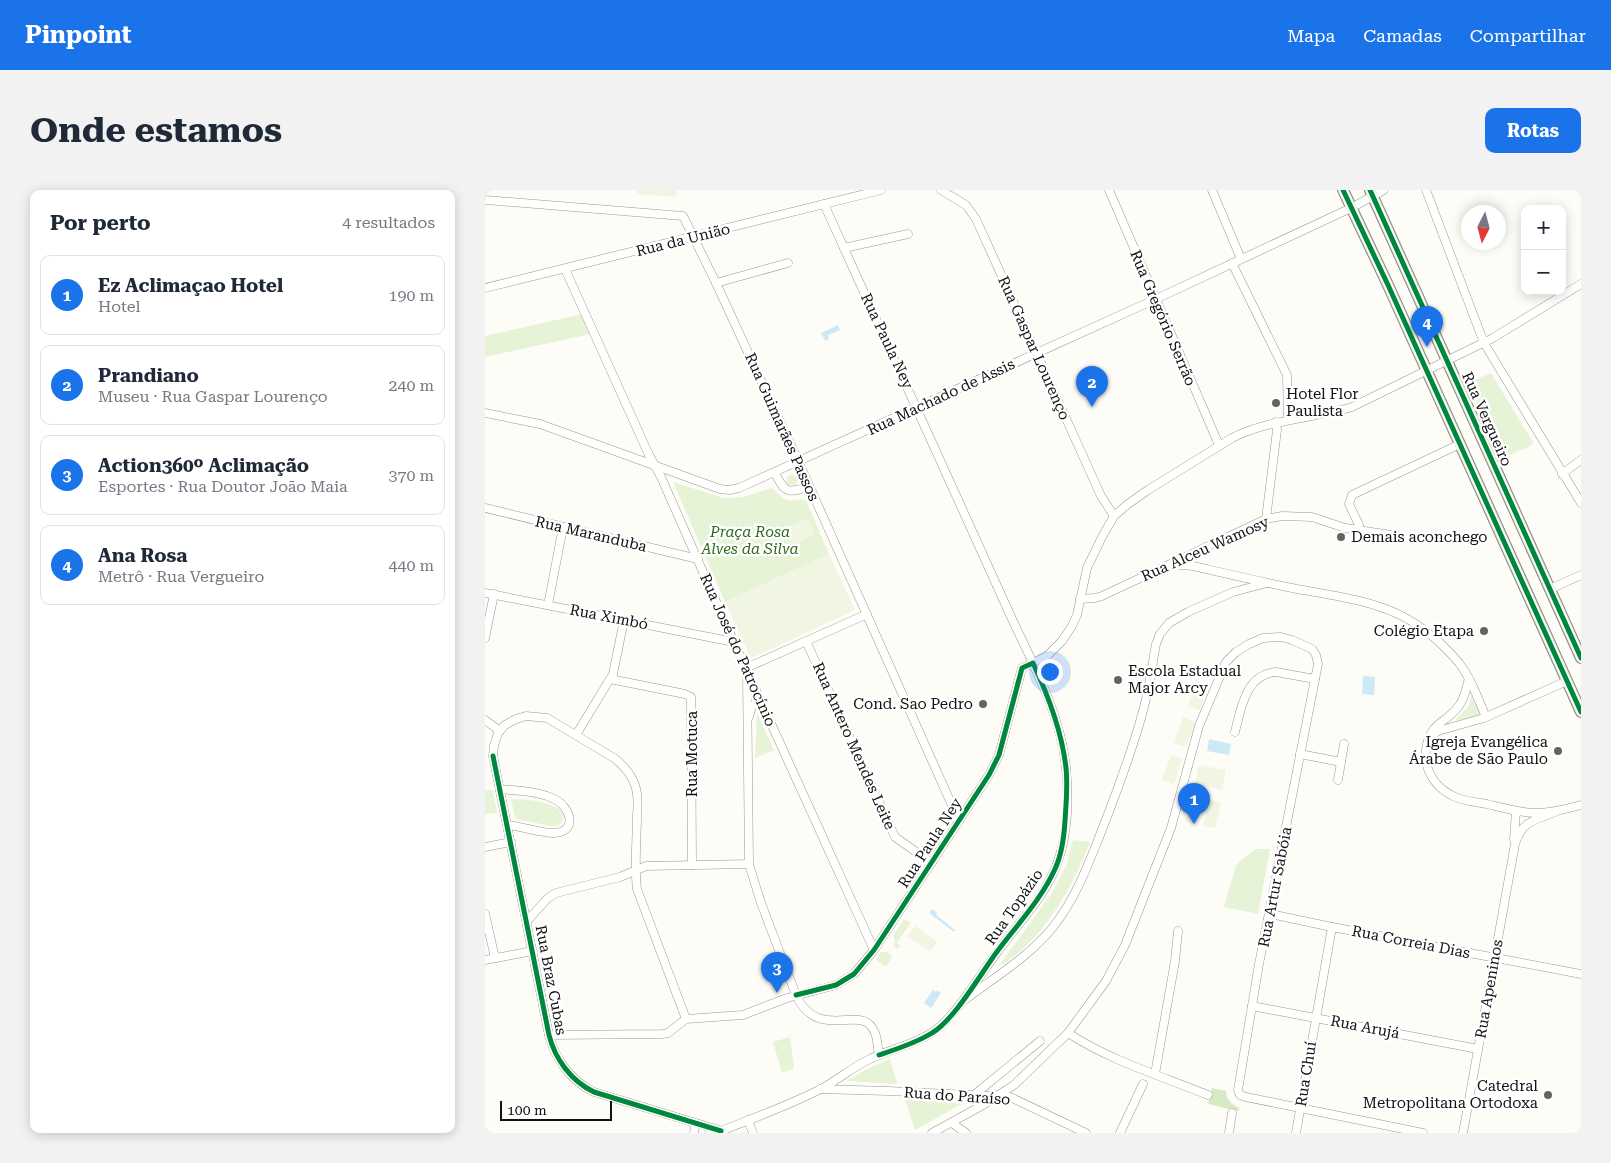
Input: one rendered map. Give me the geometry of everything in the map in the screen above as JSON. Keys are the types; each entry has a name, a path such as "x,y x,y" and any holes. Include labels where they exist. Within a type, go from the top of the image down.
{"main road":[{"path":"1343,190 1388,285 1581,712"},
{"name":"Rua Vergueiro","path":"1371,193 1581,658"}],"street":[{"name":"Rua da União","path":"485,288 881,190"},
{"name":"Rua Gaspar Lourenço","path":"941,190 966,205 976,219 1101,496 1114,516"},
{"name":"Rua Gregório Serrão","path":"1109,190 1219,445"},
{"path":"1212,190 1241,259"},
{"name":"Rua Machado de Assis","path":"485,412 540,424 720,489 739,488 1156,299 1351,208 1371,193 1384,190"},
{"path":"1426,190 1484,343 1581,503"},
{"name":"Rua Guimarães Passos","path":"485,200 683,216 716,283 809,486 959,821"},
{"name":"Rua Paula Ney","path":"686,1019 743,1015 796,996 836,985 853,974 874,950 995,764 1022,668 1033,663 824,204"},
{"path":"844,248 908,234"},
{"path":"716,283 788,263"},
{"path":"1232,263 1287,375 1288,420"},
{"name":"Rua José do Patrocínio","path":"565,269 874,950"},
{"path":"1033,663 1047,656 1062,641 1072,626 1077,614 1089,563 1114,516 1147,490 1242,432 1276,422 1352,407 1484,343 1581,284"},
{"path":"1266,519 1277,430 1276,422"},
{"path":"1356,530 1359,525 1349,504 1351,495 1460,444"},
{"path":"1563,474 1581,460"},
{"path":"775,473 787,490 794,491 809,486"},
{"name":"Rua Maranduba","path":"485,508 698,559"},
{"name":"Rua Alceu Wamosy","path":"1080,599 1095,598 1266,519 1282,516 1312,517 1345,528 1391,535"},
{"path":"548,605 563,527"},
{"path":"1171,564 1193,566 1349,600 1384,609 1401,616 1423,629 1459,663 1469,679 1486,717"},
{"path":"1550,589 1581,575"},
{"path":"959,1005 1036,944 1052,928 1067,907 1082,879 1127,765 1143,712 1156,644 1160,634 1169,623 1188,612 1233,592 1267,583"},
{"name":"Rua Ximbó","path":"485,593 734,642"},
{"path":"485,638 494,594"},
{"path":"867,614 746,669 749,864 761,903 800,1003 806,1011 829,1021 857,1020 869,1024 874,1031 879,1055"},
{"path":"576,735 613,674 624,620"},
{"name":"Rua Artur Sabóia","path":"932,1133 1014,1085 1068,1033 1106,981 1125,945 1171,828 1199,726 1226,662 1235,652 1263,638 1281,637 1312,649 1318,664 1252,1006 1238,1090 1240,1095 1300,1108"},
{"name":"Rua Antero Mendes Leite","path":"807,641 895,837 932,863"},
{"name":"Rua Topázio","path":"710,1133 721,1131 784,1107 820,1090 869,1059 914,1042 933,1032 942,1025 959,1005 1036,901 1058,862 1064,836 1067,787 1061,739 1052,710 1033,663"},
{"path":"1235,732 1245,696 1259,677 1277,672 1315,679"},
{"name":"Rua Motuca","path":"609,679 685,694 691,697 692,865"},
{"path":"1469,679 1465,695 1459,706 1435,728 1428,740 1426,750 1429,773 1437,786 1452,796 1517,811 1536,813 1557,811 1581,805"},
{"path":"1428,740 1438,732 1486,717 1567,681"},
{"path":"748,722 752,706 760,701"},
{"path":"485,720 500,731 505,725 515,719 527,716 547,718 618,761 627,771 635,783 638,798 635,870 639,895 686,1019 668,1033 662,1034 549,1035"},
{"name":"Rua Braz Cubas","path":"500,731 489,756 501,789 549,1035 560,1061 568,1072 585,1088 605,1096 721,1131"},
{"path":"1338,780 1344,744"},
{"path":"1300,754 1341,762"},
{"path":"501,789 553,798 565,806 570,817 567,828 556,833 508,825"},
{"name":"Rua Apeninos","path":"1515,844 1517,811"},
{"name":"Rua Apeninos","path":"1463,1133 1517,836 1525,825 1557,811"},
{"path":"485,847 511,842"},
{"path":"527,921 548,898 556,893 620,877 647,866 749,864"},
{"path":"485,914 495,958"},
{"name":"Rua Correia Dias","path":"1270,914 1581,974"},
{"name":"Rua Chuí","path":"1296,1133 1332,927"},
{"path":"1155,1074 1175,961 1178,931"},
{"path":"485,960 533,951"},
{"path":"990,962 988,966 989,971 999,974"},
{"name":"Rua Arujá","path":"1252,1006 1478,1049"},
{"path":"1068,1033 1089,1046 1142,1070 1208,1095"},
{"path":"974,1095 1041,1041"},
{"path":"843,1076 840,1080 841,1082 846,1088 851,1090"},
{"path":"1120,1133 1143,1084"},
{"path":"983,1088 998,1096"},
{"name":"Rua do Paraíso","path":"820,1090 1011,1097 1086,1133"},
{"path":"1300,1108 1423,1133"},
{"path":"1229,1133 1231,1113"},
{"path":"748,1120 753,1133"},
{"path":"693,1122 695,1126 694,1133"},
{"path":"952,1123 966,1133"}],"green space":[{"path":"637,190 677,190 676,197 637,194"},
{"path":"583,314 591,334 485,357 485,336"},
{"path":"1491,373 1534,444 1502,459 1468,383"},
{"path":"792,474 798,480 792,486 786,480"},
{"name":"Praça Rosa Alves da Silva","path":"673,482 724,498 743,497 771,488 787,500 806,500 829,554 725,602"},
{"path":"808,518 815,535 792,545 785,528"},
{"path":"829,554 855,610 751,658 725,602"},
{"path":"1196,680 1208,684 1200,710 1188,706"},
{"path":"1471,696 1480,712 1479,715 1456,721 1469,706"},
{"path":"757,713 774,750 755,758"},
{"path":"1183,717 1195,722 1186,747 1174,743"},
{"path":"1171,755 1182,759 1174,784 1162,780"},
{"path":"1199,765 1226,770 1222,790 1195,784"},
{"path":"485,790 493,790 497,813 485,814"},
{"path":"1190,796 1202,798 1197,824 1185,822"},
{"path":"511,799 542,802 557,808 562,813 562,822 555,827 517,819"},
{"path":"1209,800 1221,802 1215,828 1203,826"},
{"path":"1073,840 1090,842 1064,896 1054,912 1029,943 1015,956 998,967 1052,893 1067,864"},
{"path":"1255,849 1270,849 1258,914 1224,907 1236,865"},
{"path":"904,919 911,922 897,943 901,946 897,949 894,946 893,935"},
{"path":"915,926 937,942 930,952 907,936"},
{"path":"892,948 888,953 892,956 886,967 876,960 881,952 888,952"},
{"path":"790,1037 794,1068 782,1073 773,1042"},
{"path":"890,1059 897,1084 847,1081 865,1070"},
{"path":"1212,1088 1226,1091 1228,1099 1239,1108 1239,1111 1208,1104"},
{"path":"905,1099 961,1103 962,1104 915,1130"}],"water":[{"path":"838,325 840,330 828,335 829,339 825,341 821,333"},
{"path":"1363,676 1375,677 1374,695 1362,694"},
{"path":"1209,739 1231,744 1229,755 1207,751"},
{"path":"932,909 937,913 936,915 955,930 954,932 929,913"},
{"path":"933,990 941,993 931,1008 924,1003"}],"cycle path":[{"path":"1343,190 1388,285 1581,712"},
{"path":"1370,190 1581,658"},
{"path":"796,995 836,985 854,974 874,950 989,775 999,755 1022,668 1033,663 1054,714 1066,768 1065,827 1057,863 1035,902 949,1018 926,1037 879,1055"},
{"path":"493,756 549,1035 560,1061 578,1082 594,1092 721,1131"}],"place":[{"name":"Ana Rosa","path":"1427,347"},
{"name":"Hotel Flor Paulista","path":"1276,403"},
{"name":"Prandiano","path":"1092,407"},
{"name":"Demais aconchego","path":"1341,537"},
{"name":"Colégio Etapa","path":"1484,631"},
{"name":"Escola Estadual Major Arcy","path":"1118,680"},
{"name":"Cond. Sao Pedro","path":"983,704"},
{"name":"Igreja Evangélica Árabe de São Paulo","path":"1558,751"},
{"name":"Ez Aclimaçao Hotel","path":"1194,824"},
{"name":"Action360º Aclimação","path":"777,993"},
{"name":"Catedral Metropolitana Ortodoxa","path":"1548,1095"}]}
